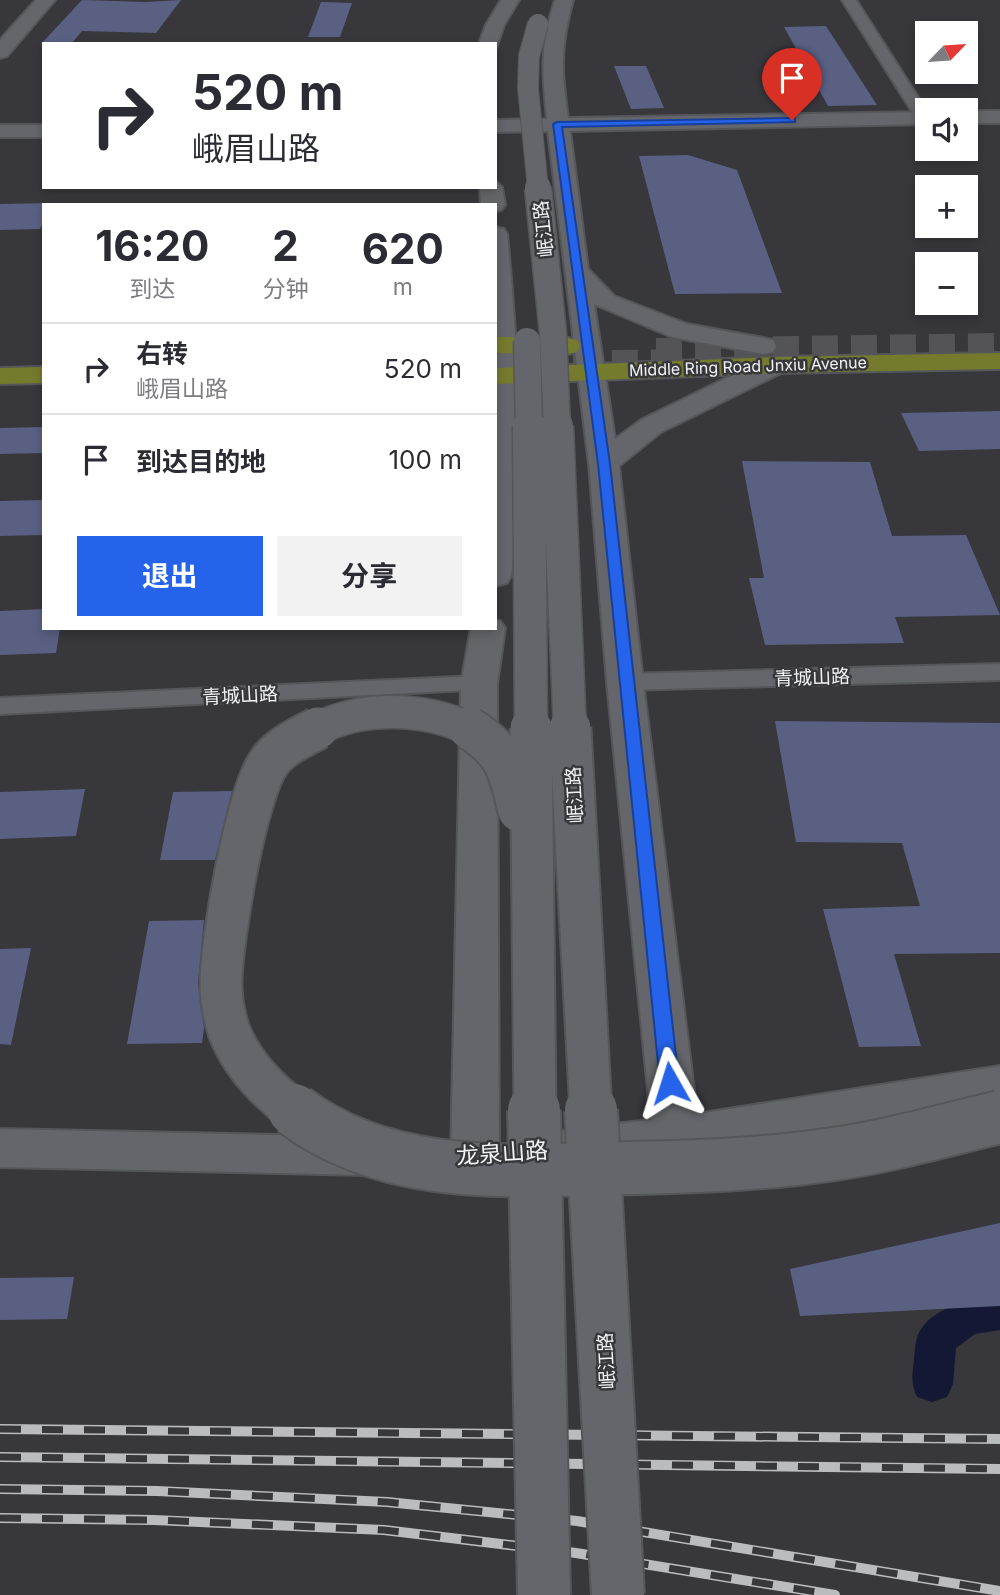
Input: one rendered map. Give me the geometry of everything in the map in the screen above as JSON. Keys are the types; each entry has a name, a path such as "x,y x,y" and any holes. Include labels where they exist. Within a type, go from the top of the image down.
{"main road":[{"path":"0,36 34,0"},
{"path":"0,52 46,0"},
{"name":"岷江路","path":"564,0 555,31 551,65 576,271 604,464 625,682 676,1136"},
{"path":"490,42 495,25 528,10"},
{"name":"岷江路","path":"528,10 510,47 506,74 522,249 529,392 532,860 544,1595"},
{"name":"岷江路","path":"528,10 527,88 554,346 567,672 618,1595"},
{"path":"978,117 1000,117"},
{"path":"497,126 915,118"},
{"path":"0,131 42,131"},
{"path":"576,271 605,301 681,331 769,355"},
{"path":"497,277 505,486 497,551"},
{"name":"Middle Ring Road Jnxiu Avenue","path":"499,360 769,355 1000,341"},
{"path":"604,464 651,426 769,355"},
{"name":"Middle Ring Road Jnxiu Avenue","path":"769,355 1000,361"},
{"path":"0,376 42,375"},
{"path":"0,389 42,388"},
{"path":"475,1158 480,684 488,630"},
{"path":"532,860 508,767 494,746 461,723 426,715 380,712 347,717 309,730 268,761 250,808 220,973 224,1020 241,1058 274,1096 327,1132 382,1154 490,1171 684,1168 779,1161 865,1149 1000,1117"},
{"name":"龙泉山路","path":"0,1148 475,1158 676,1136 1000,1084"}],"street":[{"path":"849,0 915,102"},
{"name":"青城山路","path":"625,682 1000,672"},
{"name":"青城山路","path":"0,706 480,684"}],"building":[{"path":"82,0 181,0 156,33 82,31 73,42 43,42"},
{"path":"321,2 352,3 340,37 308,37"},
{"path":"826,26 877,105 828,106 784,27"},
{"path":"614,66 646,66 664,108 631,109"},
{"path":"688,155 737,170 782,293 675,294 639,156"},
{"path":"42,203 40,229 0,230 0,204"},
{"path":"1000,411 1000,449 919,451 901,413"},
{"path":"42,427 42,453 0,454 0,428"},
{"path":"742,461 870,462 892,536 966,535 1000,615 895,617 904,643 765,645 749,578 764,578"},
{"path":"42,500 42,535 0,536 0,501"},
{"path":"42,609 42,630 60,630 56,653 0,655 0,611"},
{"path":"775,721 1000,723 1000,953 894,954 921,1046 859,1047 823,909 920,906 902,843 796,842"},
{"path":"85,789 76,836 0,839 0,792"},
{"path":"232,791 215,860 160,860 173,792"},
{"path":"204,920 198,983 204,1028 202,1043 127,1044 149,921"},
{"path":"31,948 11,1045 0,1044 0,949"},
{"path":"1000,1223 1000,1306 800,1316 790,1269"},
{"path":"74,1277 67,1319 0,1320 0,1278"}],"waterway":[{"path":"932,1384 936,1340 951,1327 965,1320 1000,1313"}],"tunnel":[{"path":"656,351 1000,346"},
{"path":"497,365 682,362"}],"railway":[{"path":"0,1429 1000,1439"},
{"path":"0,1457 1000,1469"},
{"path":"0,1489 157,1491 387,1502 577,1521 1000,1591"},
{"path":"0,1518 154,1520 384,1530 576,1553 835,1595"}],"route":[{"path":"670,1083 625,682 604,464 557,124 792,120"}]}
